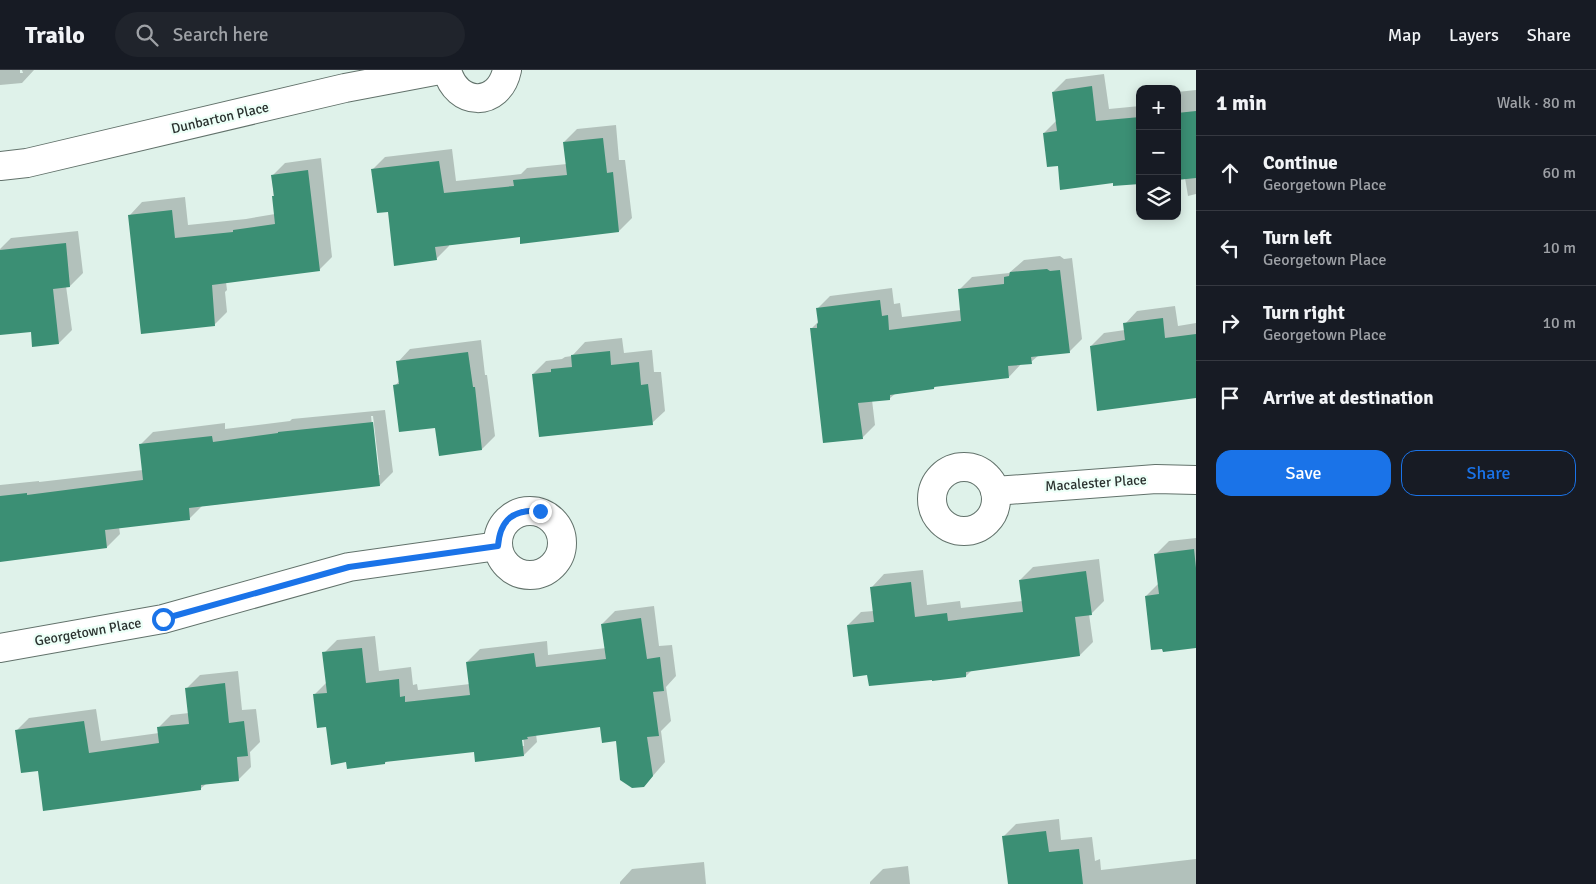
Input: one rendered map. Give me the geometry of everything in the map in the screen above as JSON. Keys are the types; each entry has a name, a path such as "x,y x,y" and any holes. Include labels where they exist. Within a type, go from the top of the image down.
{"street":[{"name":"Dunbarton Place","path":"0,166 27,163 345,88 440,70"},
{"path":"447,70 449,80 456,90 466,96 477,98 489,96 499,89 505,79 507,70"},
{"name":"Macalester Place","path":"995,491 1156,479 1196,480"},
{"name":"Georgetown Place","path":"0,648 163,619 349,567 498,546"}],"building":[{"path":"1092,86 1096,121 1136,117 1136,184 1113,186 1113,183 1060,190 1058,166 1047,167 1043,133 1057,131 1052,92"},
{"path":"1196,111 1196,178 1181,180 1181,113"},
{"path":"603,138 607,173 613,172 619,232 520,244 520,237 435,247 437,260 394,266 388,212 377,213 371,169 439,161 444,193 514,186 513,180 567,175 563,142"},
{"path":"308,170 320,271 212,285 215,326 141,334 128,215 172,210 175,238 233,232 233,230 275,224 271,175"},
{"path":"66,243 70,287 53,289 59,344 32,347 31,332 0,335 0,250"},
{"path":"1047,269 1050,271 1060,270 1070,353 1031,357 1032,364 1008,366 1009,378 934,387 934,389 890,395 890,400 858,403 863,439 823,443 810,328 817,328 816,308 880,300 882,316 888,315 889,330 961,321 958,289 1004,284 1004,277 1009,276 1010,272"},
{"path":"1163,318 1165,338 1196,334 1196,398 1097,411 1090,346 1125,340 1123,323"},
{"path":"610,351 611,365 639,362 641,385 648,384 653,425 539,437 532,374 551,372 551,369 572,367 571,355"},
{"path":"468,352 473,387 475,387 482,450 439,456 435,428 399,432 393,385 399,384 396,361"},
{"path":"373,422 380,486 189,508 190,520 105,530 107,548 0,562 0,496 27,493 27,495 143,480 139,444 212,436 213,442 278,432"},
{"path":"1194,549 1196,568 1196,648 1163,652 1162,649 1151,650 1145,596 1159,594 1154,554"},
{"path":"1086,571 1092,615 1075,617 1080,656 966,672 966,677 932,681 869,686 867,675 853,677 847,625 874,622 870,587 911,582 915,617 947,613 948,621 1023,612 1019,580"},
{"path":"641,618 647,659 660,657 664,691 653,692 659,736 647,737 653,776 644,787 632,788 620,780 616,741 602,743 600,727 527,737 528,739 522,740 524,756 475,762 474,752 385,762 385,764 347,769 346,762 331,765 326,727 317,728 313,694 327,693 322,652 362,648 366,683 399,679 400,697 405,696 405,702 470,695 466,662 534,653 536,667 606,659 601,624"},
{"path":"225,683 229,723 244,721 248,756 237,757 239,781 201,785 201,790 43,811 38,771 21,773 15,730 84,721 89,753 159,743 157,727 189,724 185,688"},
{"path":"1046,831 1049,852 1079,849 1083,884 1008,884 1002,836"}],"route":[{"path":"163,619 349,567 498,546 499,534 505,523 515,514 527,510 540,511"}]}
